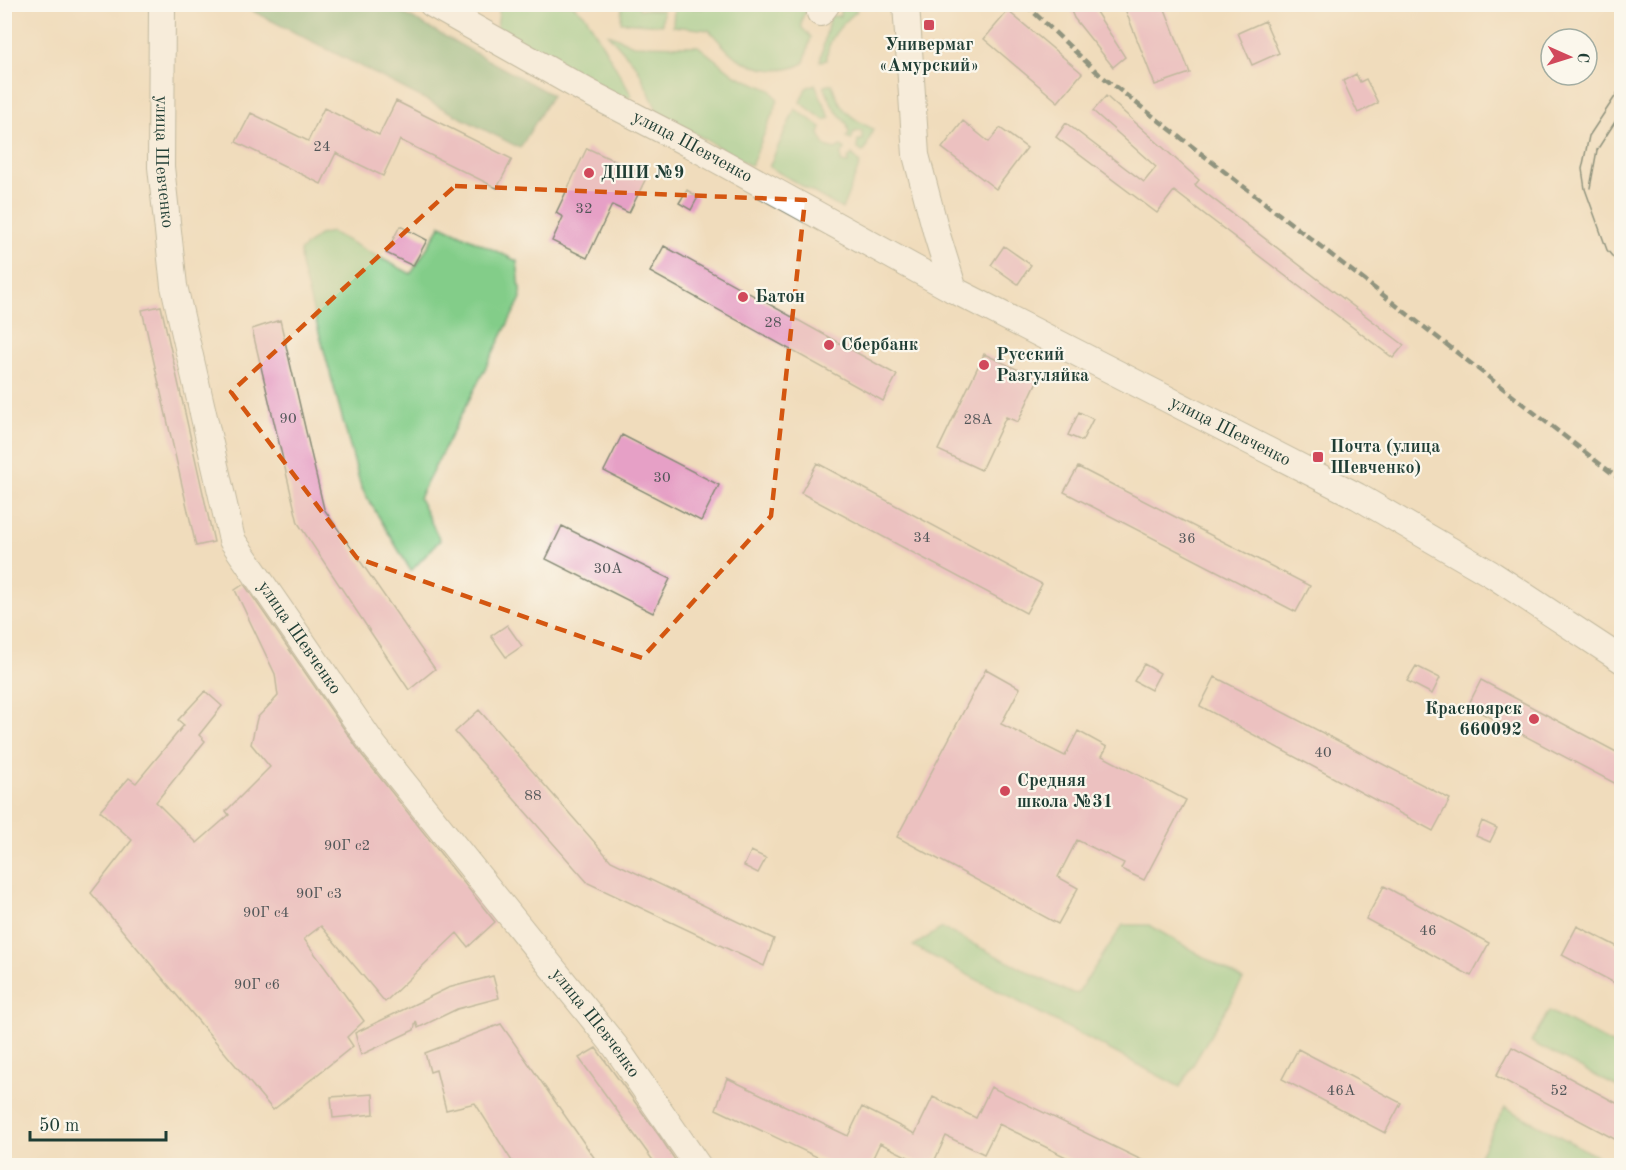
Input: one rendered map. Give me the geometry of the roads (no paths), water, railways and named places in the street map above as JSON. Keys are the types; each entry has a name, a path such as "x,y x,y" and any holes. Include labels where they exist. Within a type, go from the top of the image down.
{"street":[{"name":"улица Шевченко","path":"162,4 161,167 174,286 232,540 374,746 615,1046 698,1166"},
{"name":"улица Шевченко","path":"432,4 588,92 687,143 954,290 1357,496 1493,574 1622,660"},
{"path":"906,4 916,154 954,290"}],"tram line":[{"path":"1622,86 1589,136 1582,169 1585,189 1607,250 1622,268"},
{"path":"1590,188 1597,150 1622,111"}],"railway":[{"path":"1025,4 1099,74 1622,481"}],"place":[{"name":"Универмаг «Амурский»","path":"929,25"},
{"name":"ДШИ №9","path":"589,173"},
{"name":"Батон","path":"743,297"},
{"name":"Сбербанк","path":"829,345"},
{"name":"Русский Разгуляйка","path":"984,365"},
{"name":"Почта (улица Шевченко)","path":"1318,457"},
{"name":"Красноярск 660092","path":"1534,719"},
{"name":"Средняя школа №31","path":"1005,791"}]}
